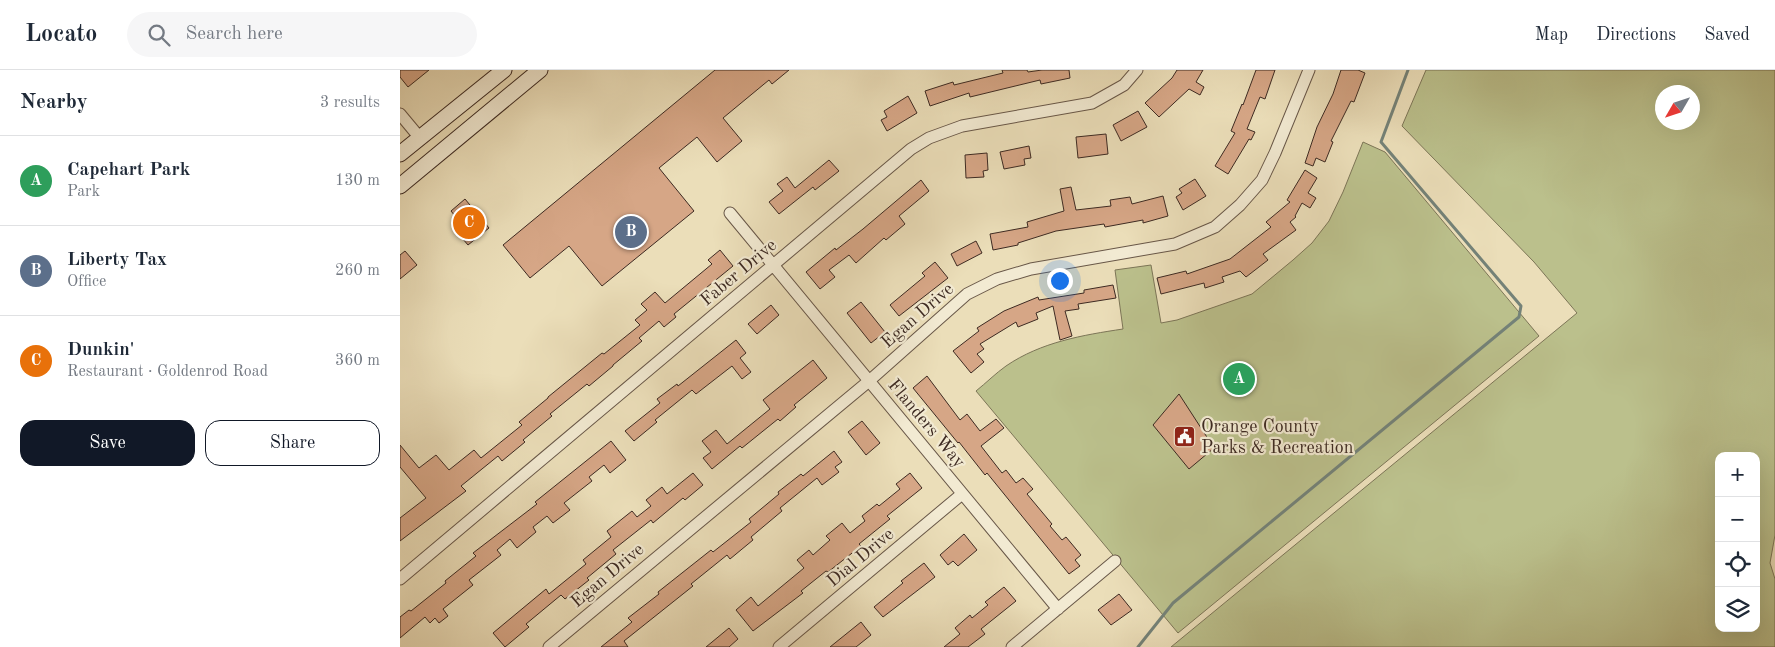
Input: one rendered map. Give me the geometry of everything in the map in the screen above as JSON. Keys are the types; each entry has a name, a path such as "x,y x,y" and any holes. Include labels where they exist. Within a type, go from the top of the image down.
{"main road":[{"path":"400,154 504,70"},
{"path":"460,136 467,112 510,76 510,70"},
{"path":"400,186 540,70"},
{"path":"400,175 415,162 420,138"}],"street":[{"name":"Faber Drive","path":"400,579 911,149 929,138 962,126 1092,103 1124,84 1137,70"},
{"name":"Egan Drive","path":"549,647 869,381 967,294 997,279 1031,269 1175,244 1215,226 1240,204 1262,180 1309,70"},
{"path":"400,114 420,138"},
{"name":"Flanders Way","path":"730,213 1058,609"},
{"name":"Dial Drive","path":"779,647 962,494"},
{"path":"1012,647 1115,561"}],"green space":[{"path":"1426,70 1775,70 1775,535 1770,563 1775,579 1775,647 1171,647 1577,313 1534,262 1402,126"},
{"path":"1363,142 1385,152 1539,336 1178,633 976,391 1006,366 1033,351 1078,337 1123,329 1115,270 1151,265 1161,323 1177,320 1252,294 1312,243 1329,221"}],"building":[{"path":"400,70 429,70 408,87 400,77"},
{"path":"715,70 789,70 772,84 769,80 723,118 742,141 717,162 697,137 659,168 694,211 602,286 569,246 530,278 503,245"},
{"path":"1002,70 1027,70 1028,72 1069,70 1070,78 1041,84 1040,80 970,97 969,93 930,106 925,91 953,82 954,85 1003,73"},
{"path":"1177,70 1203,70 1196,82 1204,87 1200,95 1189,89 1159,117 1145,103 1172,78"},
{"path":"1256,70 1275,70 1265,99 1260,97 1247,129 1255,132 1228,174 1215,166 1235,133 1231,131"},
{"path":"1341,70 1358,70 1365,73 1354,102 1351,101 1331,141 1333,142 1325,162 1316,158 1313,166 1305,163 1317,127 1333,94"},
{"path":"908,96 917,113 887,131 881,120 887,117 884,111"},
{"path":"1138,111 1147,127 1121,141 1113,125"},
{"path":"1106,134 1108,154 1078,158 1076,137"},
{"path":"1029,146 1031,158 1024,159 1025,165 1004,169 1000,152"},
{"path":"987,153 988,170 983,171 984,177 966,178 965,155"},
{"path":"829,160 839,171 815,190 813,187 779,214 769,202 783,191 777,184 787,177 795,188"},
{"path":"1305,170 1317,178 1308,193 1316,198 1310,208 1302,203 1296,217 1290,222 1296,230 1263,254 1268,260 1246,277 1240,271 1222,277 1224,282 1205,288 1204,283 1161,294 1157,278 1186,271 1187,274 1230,259 1271,227 1266,222 1290,202 1287,200"},
{"path":"1195,179 1206,196 1183,210 1176,197 1182,193 1179,189"},
{"path":"921,180 929,191 899,216 905,224 886,240 884,238 856,263 849,255 829,270 835,277 820,289 806,272 835,248 836,250 863,229"},
{"path":"1071,187 1076,210 1111,206 1110,200 1130,197 1132,204 1163,196 1168,216 1143,223 1143,220 1105,227 1104,224 1056,231 1018,243 1018,245 993,250 990,234 1028,227 1027,222 1064,211 1060,189"},
{"path":"465,199 489,228 468,245 457,232 464,227 451,211"},
{"path":"976,241 982,253 957,266 951,254"},
{"path":"720,250 733,266 674,314 676,317 664,327 659,321 639,338 642,341 613,366 550,414 552,416 523,440 525,442 502,461 498,456 461,486 466,491 400,541 400,518 426,498 400,467 400,445 419,468 436,455 449,470 474,450 481,458 522,425 519,422 548,397 640,325 635,320 647,310 641,304 655,292 665,303 712,264 708,260"},
{"path":"405,251 417,265 400,279 400,255"},
{"path":"935,262 948,278 899,316 890,305 925,276 922,273"},
{"path":"1113,285 1116,298 1078,304 1079,309 1065,311 1072,336 1060,340 1053,306 1036,313 1038,319 1018,327 1016,322 980,344 984,349 977,354 984,362 971,373 953,351 979,331 977,328 1004,311 1038,297 1039,300 1084,293 1084,290"},
{"path":"861,302 885,332 871,343 847,313"},
{"path":"771,305 779,315 757,334 748,324"},
{"path":"736,340 746,353 740,358 751,372 742,379 732,366 696,394 692,390 655,420 657,422 634,441 625,431 660,403 657,399 677,384 678,386"},
{"path":"813,360 827,378 794,405 796,407 780,421 778,419 712,469 703,458 711,452 702,441 716,430 727,444 770,409 763,400"},
{"path":"927,376 960,420 967,414 980,431 996,419 1004,428 981,446 1002,473 1006,470 1016,483 1023,478 1033,489 1027,494 1052,524 1050,526 1062,540 1066,537 1081,555 1075,560 1080,566 1069,574 987,473 985,475 913,388"},
{"name":"Orange County Parks & Recreation","path":"1179,394 1214,448 1189,469 1153,425"},
{"path":"862,421 880,443 866,455 848,432"},
{"path":"611,441 626,460 610,473 604,465 589,477 592,481 564,503 570,510 553,523 547,516 533,527 536,532 517,548 510,539 497,550 501,555 469,580 473,585 443,609 448,616 439,623 435,618 430,623 425,617 400,638 400,617 409,610 411,611 446,583 445,581 476,556 473,553 537,504 535,502"},
{"path":"834,451 842,462 835,467 839,472 822,485 817,478 780,508 782,511 751,537 753,540 730,559 727,555 691,584 693,586 624,641 628,647 601,647 632,622 628,618 659,594 658,592 711,550 713,552 751,522 749,519 779,494 778,492 801,474 803,476"},
{"path":"693,473 703,485 685,500 683,498 653,523 651,520 613,550 616,554 587,578 589,580 565,599 561,595 526,624 529,627 505,647 493,633 546,589 549,594 586,564 583,560 611,537 607,531 632,511 637,517 651,506 646,500 662,487 667,494"},
{"path":"910,473 922,488 887,516 890,519 859,544 861,546 828,572 826,571 801,591 803,593 753,631 736,610 751,597 758,606 804,568 797,560 809,550 813,555 830,540 826,536 842,523 850,533 865,521 862,516 877,504 879,506 900,489 896,484"},
{"path":"964,534 977,550 958,566 953,561 948,565 940,555"},
{"path":"924,563 935,577 883,617 874,607 903,583 901,581"},
{"path":"1004,587 1016,601 981,629 985,634 968,647 944,647 960,634 955,628 970,615 972,618 988,605 985,602"},
{"path":"1119,594 1132,610 1111,625 1098,610"},
{"path":"861,622 871,635 856,647 830,647"},
{"path":"729,628 738,639 729,647 706,647"}],"waterway":[{"path":"1138,647 1173,603 1519,317 1521,306 1381,142 1408,70"}],"place":[{"name":"Dunkin'","path":"469,223"},
{"name":"Liberty Tax","path":"631,232"},
{"name":"Capehart Park","path":"1239,379"},
{"name":"Orange County Parks & Recreation","path":"1185,436"}]}
